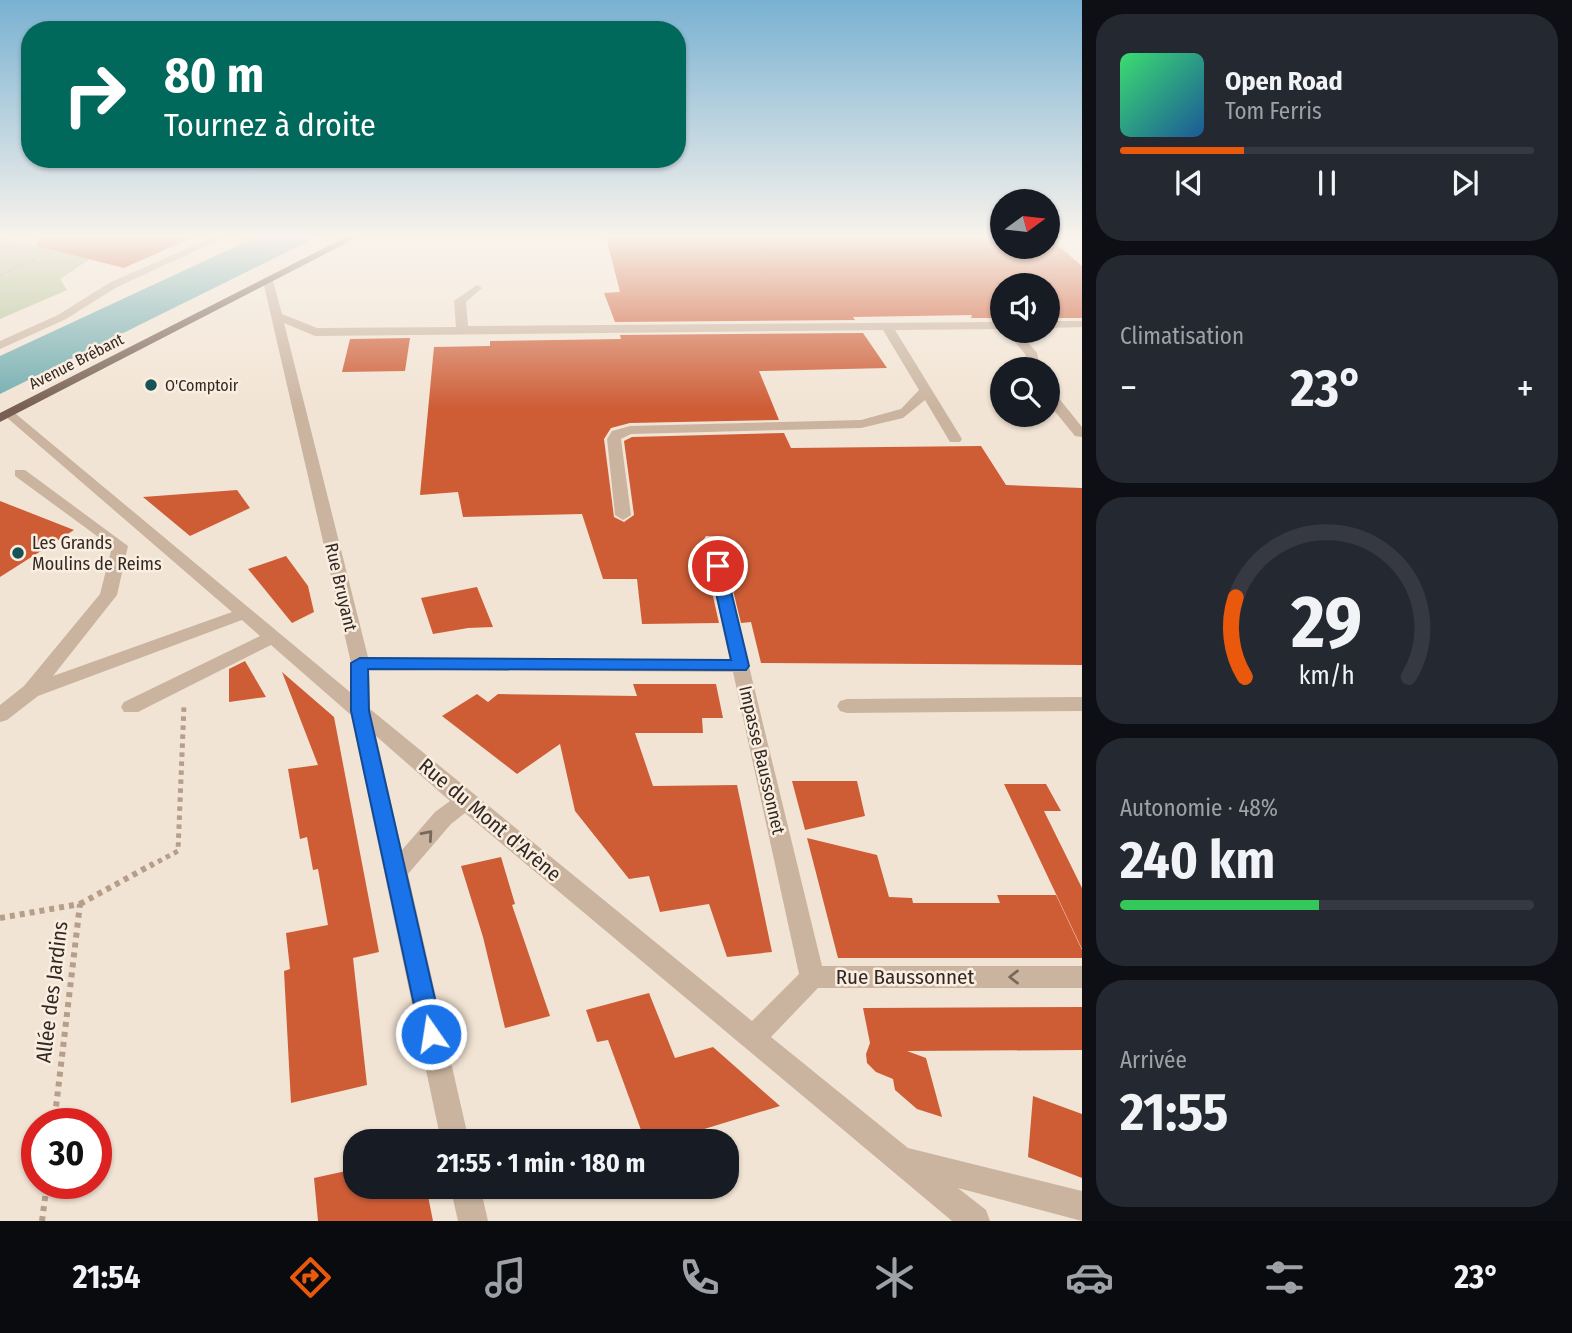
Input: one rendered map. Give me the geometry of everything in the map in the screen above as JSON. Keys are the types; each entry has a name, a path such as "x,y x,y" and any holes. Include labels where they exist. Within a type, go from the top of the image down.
{"main road":[{"name":"Avenue Brébant","path":"5,415 243,294"}],"street":[{"path":"0,345 72,311 99,294"},
{"name":"Rue Bruyant","path":"271,294 360,663 360,711 452,1129"},
{"path":"462,330 460,301 469,294"},
{"path":"276,316 315,332 990,325"},
{"path":"1060,325 1082,324"},
{"path":"887,326 955,439"},
{"path":"623,515 614,439 617,434 630,429 861,424 896,416 916,406 925,390"},
{"path":"1060,409 1080,433"},
{"name":"Rue du Mont d'Arène","path":"5,415 245,613 466,801 975,1221"},
{"path":"0,715 32,691 108,595 120,547 20,473"},
{"name":"Impasse Baussonnet","path":"712,542 812,978"},
{"path":"32,691 245,613"},
{"path":"131,706 273,637"},
{"path":"360,663 740,666"},
{"path":"847,706 1082,704"},
{"path":"395,873 443,818 466,801"},
{"name":"Rue Baussonnet","path":"754,1037 812,978 1082,977"},
{"path":"903,1160 1082,1206"},
{"path":"468,1199 473,1221"}],"path":[{"path":"80,904 178,851 185,680"},
{"name":"Allée des Jardins","path":"0,918 80,904 56,1108"},
{"path":"42,1221 45,1199"}],"green space":[{"path":"0,294 58,294 0,319"}],"water":[{"path":"133,294 202,294 0,394 0,356"}],"building":[{"path":"604,294 990,294 990,318 971,318 972,315 853,317 855,320 615,322"},
{"path":"1060,294 1082,294 1082,318 1060,318"},
{"path":"863,333 887,368 759,371 779,420 630,423 611,428 604,439 614,517 624,522 634,515 624,441 632,437 784,433 791,448 981,446 1006,485 1082,488 1082,665 761,663 751,622 741,623 720,537 706,536 701,543 719,623 642,624 637,579 603,579 582,514 463,517 458,492 420,495 434,347 490,346 490,341 621,339 620,335"},
{"path":"410,338 405,371 342,372 350,339"},
{"path":"237,490 250,508 190,536 143,497"},
{"name":"Les Grands Moulins de Reims","path":"0,501 74,530 0,577"},
{"path":"286,556 308,586 314,612 292,623 248,569"},
{"path":"477,587 493,627 433,634 421,598"},
{"path":"245,661 266,697 229,702 229,669"},
{"path":"282,672 334,717 379,952 353,958 367,1085 291,1103 284,971 290,969 286,933 328,925 318,869 313,870 307,837 300,839 288,769 318,765"},
{"path":"633,684 716,684 723,718 702,718 703,733 635,733 653,786 737,785 772,952 727,957 709,904 660,912 649,876 629,879 575,811 560,744 517,774 442,716 477,694 488,702 498,694 637,696"},
{"path":"792,781 857,781 865,816 805,830"},
{"path":"1004,784 1046,784 1061,811 1044,811 1082,888 1082,949"},
{"path":"807,838 877,855 889,897 912,898 913,903 1000,903 997,895 1056,895 1082,950 1082,958 838,958"},
{"path":"501,857 515,904 512,905 550,1016 505,1028 483,937 461,866"},
{"path":"649,993 675,1058 713,1047 780,1106 704,1129 641,1129 608,1040 597,1042 586,1010"},
{"path":"1082,1007 1082,1050 907,1051 926,1058 942,1117 917,1109 895,1090 893,1079 876,1072 867,1063 866,1054 870,1043 863,1008"},
{"path":"1033,1096 1082,1114 1082,1178 1028,1157"},
{"path":"343,1172 343,1199 429,1199 433,1221 318,1221 314,1178"}],"place":[{"name":"O'Comptoir","path":"151,385"},
{"name":"Les Grands Moulins de Reims","path":"18,553"}],"route":[{"path":"431,1034 360,711 360,663 740,666 718,566"}]}
